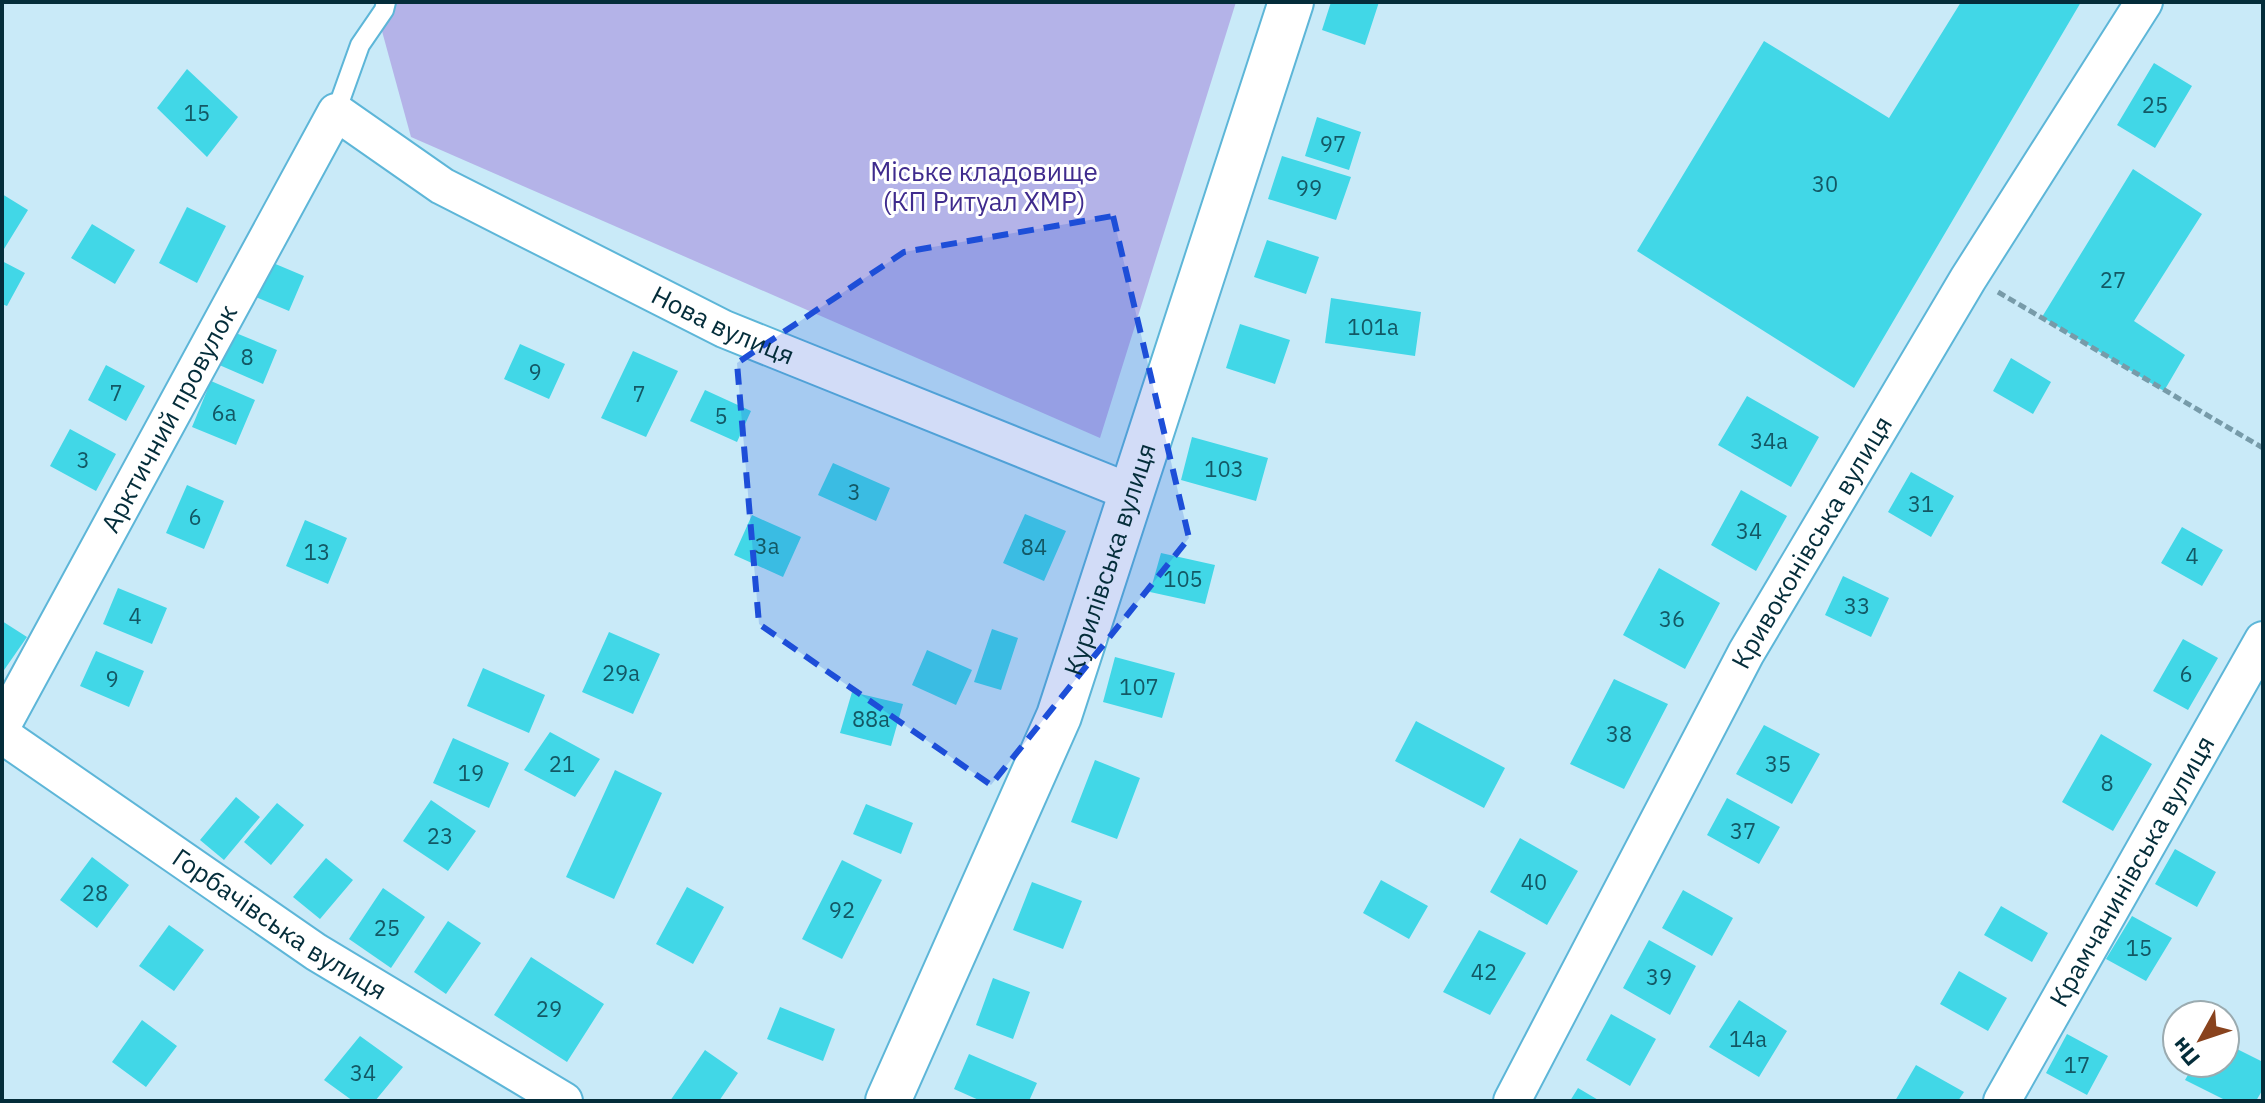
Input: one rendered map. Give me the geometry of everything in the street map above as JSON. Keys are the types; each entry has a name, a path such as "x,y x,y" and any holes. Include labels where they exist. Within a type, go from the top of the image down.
{"main road":[{"name":"Курилівська вулиця","path":"888,1101 1059,716 1291,2"}],"street":[{"name":"Кривоконівська вулиця","path":"1512,1101 1746,653 1968,279 2144,2"},
{"name":"Нова вулиця","path":"336,112 442,186 724,329 1132,493"},
{"name":"Арктичний провулок","path":"2,726 336,112"},
{"name":"Крамчанинівська вулиця","path":"2002,1101 2263,640"},
{"name":"Горбачівська вулиця","path":"2,735 316,952 564,1101"}],"lane":[{"path":"336,112 360,45 384,10 386,2"}],"path":[{"path":"1968,279 2012,299 2263,448"}],"highlighted area":[{"path":"1113,216 1189,538 991,785 759,624 737,363 904,252"}],"green space":[{"name":"Міське кладовище (КП Ритуал ХМР)","path":"374,2 1236,2 1100,438 411,137"}],"building":[{"path":"1331,2 1379,2 1365,45 1322,30"},
{"path":"1961,2 2081,2 1854,388 1637,251 1764,41 1889,118"},
{"path":"2154,63 2192,86 2155,148 2117,125"},
{"path":"187,69 238,117 207,157 157,108"},
{"path":"1317,117 1361,132 1349,170 1305,156"},
{"path":"1282,156 1351,177 1336,220 1268,199"},
{"path":"2133,169 2202,214 2134,321 2185,355 2164,391 2042,317"},
{"path":"2,194 28,210 4,249 2,248"},
{"path":"187,207 226,226 197,283 159,263"},
{"path":"92,224 135,250 115,284 71,258"},
{"path":"1267,240 1319,257 1306,294 1254,277"},
{"path":"266,260 304,276 289,311 251,295"},
{"path":"2,261 25,273 7,306 2,304"},
{"path":"1331,298 1421,312 1415,356 1325,343"},
{"path":"1240,324 1290,340 1275,384 1226,368"},
{"path":"231,331 277,350 263,384 217,364"},
{"path":"520,344 565,364 549,399 504,379"},
{"path":"633,351 678,371 646,437 601,418"},
{"path":"2011,358 2051,382 2033,414 1993,391"},
{"path":"106,365 145,386 126,421 88,400"},
{"path":"211,381 255,400 236,445 192,427"},
{"path":"705,390 751,411 737,442 690,421"},
{"path":"1747,396 1819,437 1791,487 1718,445"},
{"path":"70,429 116,454 96,491 50,466"},
{"path":"1192,437 1268,458 1256,501 1181,480"},
{"path":"833,463 890,488 876,521 818,495"},
{"path":"1911,472 1954,496 1931,537 1888,512"},
{"path":"187,485 224,501 204,549 166,533"},
{"path":"1741,490 1787,516 1756,571 1711,545"},
{"path":"1025,514 1066,531 1044,581 1003,563"},
{"path":"752,515 801,537 783,577 734,555"},
{"path":"305,520 347,538 328,584 286,566"},
{"path":"2182,527 2223,550 2202,586 2161,563"},
{"path":"1161,553 1215,565 1205,604 1150,592"},
{"path":"1659,568 1720,603 1685,669 1623,635"},
{"path":"1843,576 1889,598 1871,637 1825,615"},
{"path":"118,588 167,608 152,644 103,624"},
{"path":"2,621 27,637 2,673"},
{"path":"992,629 1018,638 1001,690 974,682"},
{"path":"609,632 660,654 633,714 582,692"},
{"path":"2183,639 2218,658 2188,710 2153,691"},
{"path":"927,650 972,670 956,705 912,685"},
{"path":"96,651 144,671 129,707 80,686"},
{"path":"1115,657 1175,673 1162,718 1103,702"},
{"path":"483,668 545,695 529,733 467,706"},
{"path":"1614,679 1668,704 1624,789 1570,764"},
{"path":"852,692 903,704 891,746 840,733"},
{"path":"1416,721 1505,768 1484,808 1395,761"},
{"path":"1764,725 1820,754 1792,804 1736,774"},
{"path":"550,732 600,759 575,797 524,770"},
{"path":"2101,734 2152,764 2113,831 2062,802"},
{"path":"453,738 509,763 489,808 433,783"},
{"path":"1095,760 1140,778 1117,839 1071,822"},
{"path":"615,770 662,793 614,899 566,877"},
{"path":"236,797 260,817 224,860 200,840"},
{"path":"1727,798 1780,827 1759,864 1707,835"},
{"path":"431,800 476,831 448,871 403,841"},
{"path":"277,803 304,825 271,865 244,842"},
{"path":"866,804 913,823 901,854 853,834"},
{"path":"1520,838 1578,871 1547,925 1490,892"},
{"path":"2175,849 2216,872 2197,907 2155,884"},
{"path":"92,857 129,885 97,928 60,900"},
{"path":"326,858 353,880 320,919 293,897"},
{"path":"842,860 882,880 842,959 802,939"},
{"path":"1381,880 1428,906 1409,939 1363,913"},
{"path":"1032,882 1082,901 1063,949 1013,930"},
{"path":"687,887 724,907 693,964 656,944"},
{"path":"383,888 425,917 391,968 349,939"},
{"path":"1683,890 1733,918 1712,956 1662,928"},
{"path":"2001,906 2048,933 2032,962 1984,935"},
{"path":"2132,916 2172,938 2146,981 2106,959"},
{"path":"448,921 481,943 446,994 414,972"},
{"path":"169,925 204,950 174,991 139,966"},
{"path":"1479,930 1526,953 1490,1015 1443,992"},
{"path":"1649,940 1696,966 1670,1015 1623,988"},
{"path":"531,957 604,1004 567,1062 494,1015"},
{"path":"1959,971 2007,998 1988,1031 1940,1004"},
{"path":"993,978 1030,992 1013,1039 976,1025"},
{"path":"1739,1000 1787,1031 1759,1077 1709,1047"},
{"path":"780,1007 835,1029 823,1061 767,1039"},
{"path":"1611,1014 1656,1039 1630,1086 1586,1060"},
{"path":"142,1020 177,1046 146,1087 112,1062"},
{"path":"2067,1034 2108,1056 2087,1095 2046,1073"},
{"path":"360,1036 403,1067 375,1101 353,1101 324,1080"},
{"path":"705,1050 738,1073 719,1101 670,1101"},
{"path":"2241,1051 2263,1062 2263,1089 2256,1101 2227,1101 2185,1080 2241,1079"},
{"path":"969,1054 1037,1083 1029,1101 981,1101 954,1089"},
{"path":"1916,1065 1964,1092 1958,1101 1895,1101"},
{"path":"1578,1088 1600,1101 1570,1101"}]}
